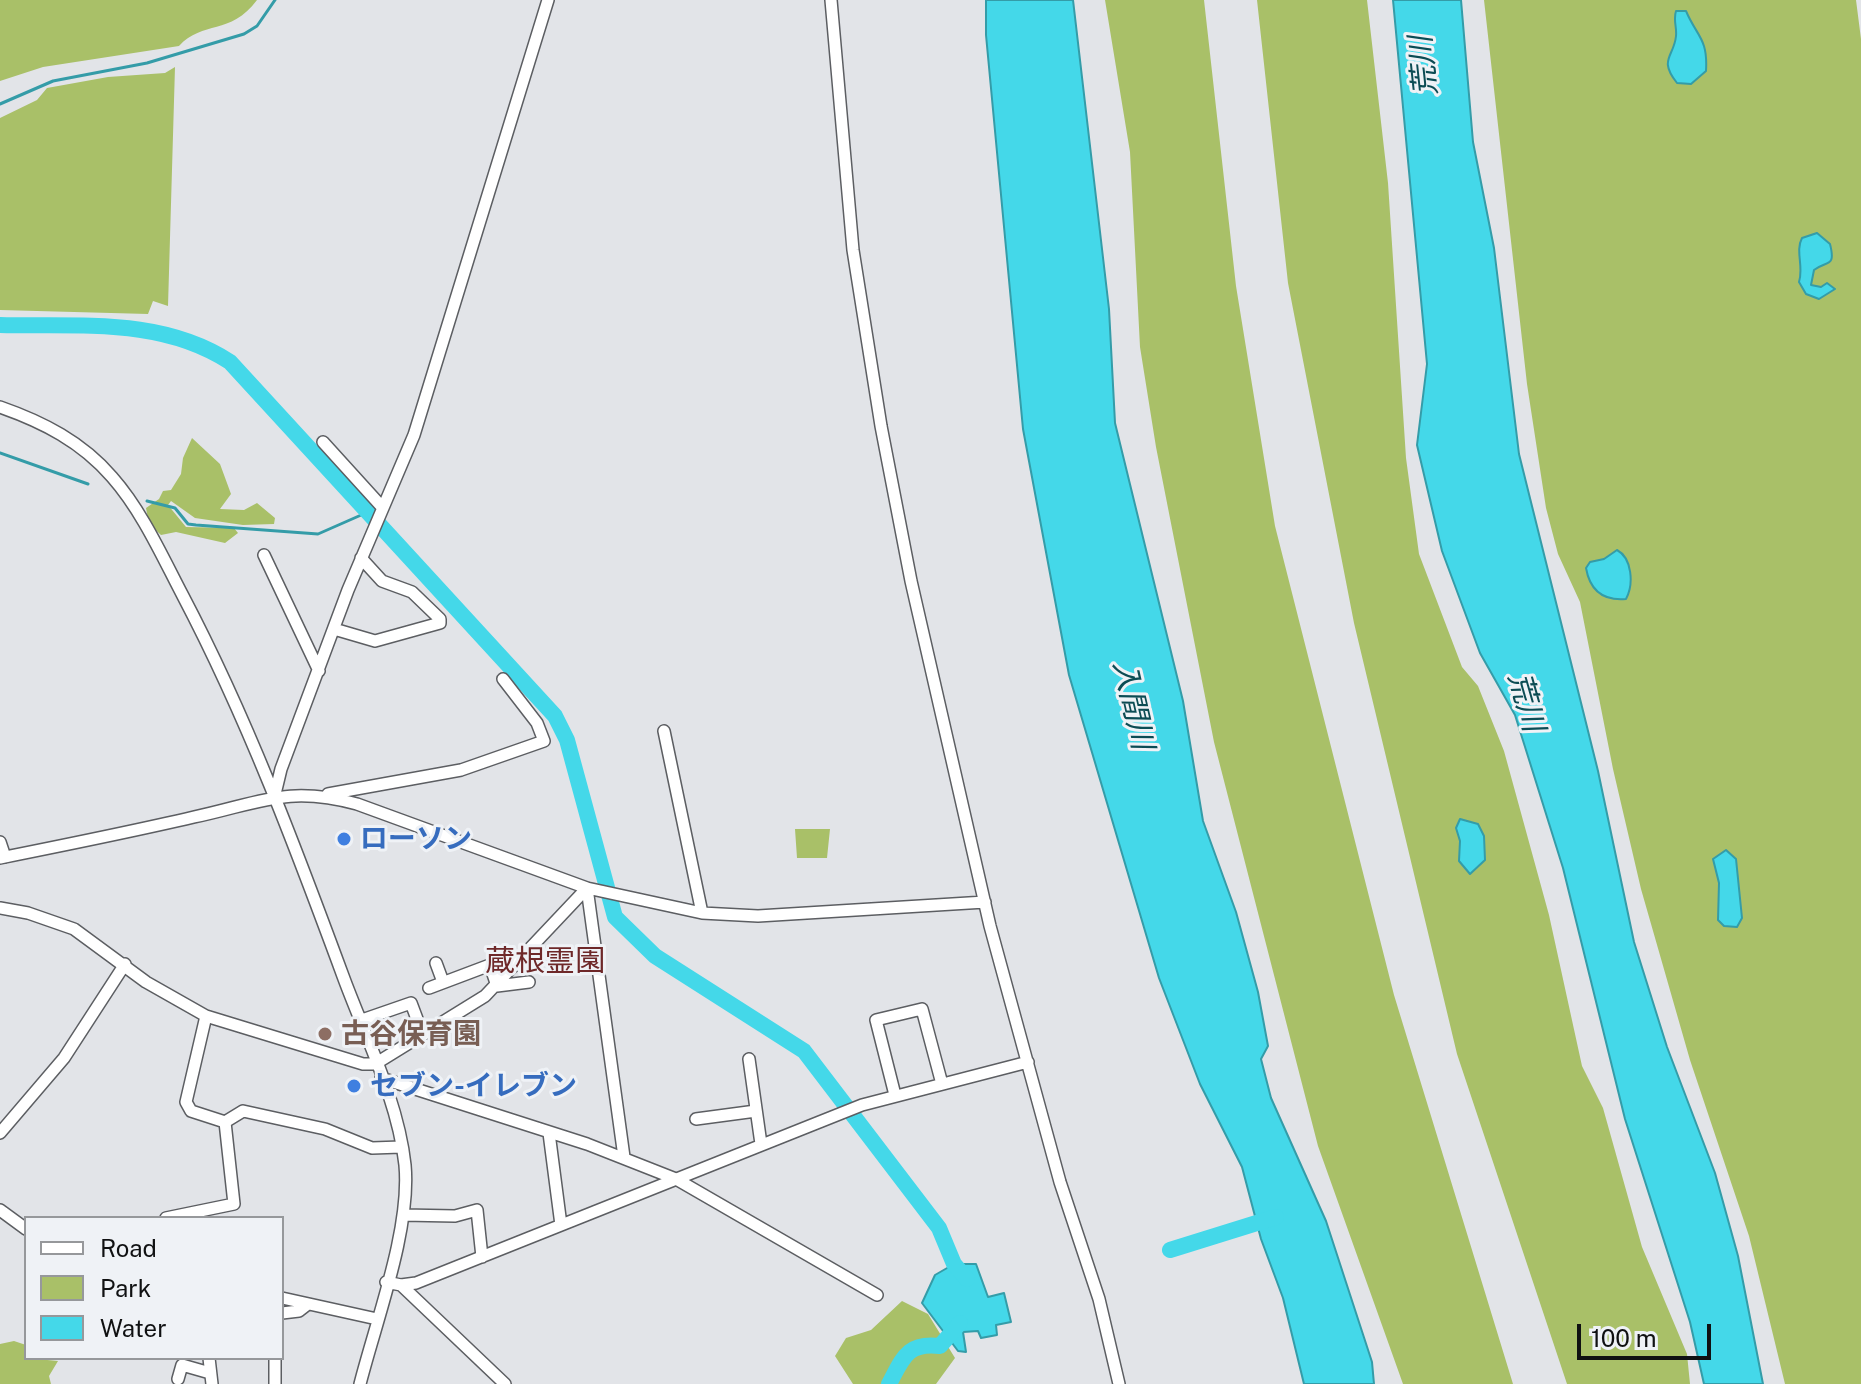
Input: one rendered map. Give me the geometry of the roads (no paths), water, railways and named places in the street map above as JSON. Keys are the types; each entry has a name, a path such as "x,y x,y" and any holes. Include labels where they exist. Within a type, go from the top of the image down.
{"street":[{"path":"275,795 281,769 361,558 414,435 548,0"},
{"path":"831,0 853,250 881,426 917,606 985,902 1060,1182 1099,1299 1119,1384"},
{"path":"0,407 62,434 85,450 123,491 227,681 275,795 381,1078 401,1147 405,1180 403,1215 360,1384"},
{"path":"323,442 381,508"},
{"path":"264,555 319,671"},
{"path":"334,629 375,641 440,623 430,608 412,592 382,581 361,558"},
{"path":"0,842 3,858 197,817 275,795 324,796 471,767 544,741 528,709 503,679"},
{"path":"664,731 702,913"},
{"path":"324,796 357,804 587,888 702,913 758,916 985,902"},
{"path":"0,908 28,913 74,929 175,1000 206,1016 363,1064 375,1064 497,986 587,888"},
{"path":"587,888 624,1157"},
{"path":"436,963 443,982"},
{"path":"0,1133 64,1058 125,964"},
{"path":"429,988 490,965 497,986"},
{"path":"497,986 529,982"},
{"path":"359,1021 411,1003 423,1035"},
{"path":"895,1095 876,1020 922,1009 942,1084"},
{"path":"206,1016 186,1102 191,1111 225,1122 243,1111 325,1129 372,1148 401,1147"},
{"path":"749,1059 761,1144"},
{"path":"386,1282 401,1285 482,1257 862,1105 1028,1062"},
{"path":"381,1078 624,1157 676,1179 877,1295"},
{"path":"696,1119 756,1111"},
{"path":"176,1216 234,1204 225,1122"},
{"path":"549,1133 561,1225"},
{"path":"0,1210 24,1228"},
{"path":"403,1215 455,1216 477,1210 482,1257"},
{"path":"401,1285 505,1384"},
{"path":"284,1298 377,1319"},
{"path":"284,1313 299,1311 308,1304"},
{"path":"275,1360 275,1384"},
{"path":"178,1379 182,1365 211,1379"}],"water":[{"name":"入間川","path":"986,0 1073,0 1109,309 1115,423 1183,701 1203,821 1236,912 1258,992 1268,1046 1261,1059 1271,1098 1326,1221 1372,1362 1374,1384 1304,1384 1283,1298 1261,1239 1242,1167 1200,1084 1159,978 1069,675 1023,429 986,35"},
{"name":"荒川","path":"1393,0 1461,0 1473,142 1494,248 1519,454 1598,771 1634,942 1667,1047 1715,1173 1738,1256 1763,1384 1704,1384 1690,1322 1625,1119 1563,868 1515,715 1480,653 1442,551 1417,445 1427,364"},
{"path":"1676,11 1686,11 1705,51 1706,71 1691,84 1677,83 1669,68 1676,36"},
{"path":"1817,233 1830,244 1832,257 1814,270 1811,285 1821,287 1827,283 1835,289 1819,299 1806,294 1799,282 1800,243 1802,238"},
{"path":"1617,550 1629,565 1630,586 1626,599 1599,593 1591,583 1586,568 1590,562 1604,559"},
{"path":"1460,819 1478,824 1484,836 1485,860 1470,874 1459,861 1460,841 1456,828"},
{"path":"1726,850 1736,859 1742,918 1737,927 1724,926 1718,920 1719,883 1713,859"},
{"path":"954,1264 976,1264 988,1297 1004,1293 1011,1322 996,1325 997,1335 981,1338 978,1331 963,1332 966,1352 958,1351 922,1303 935,1275"}],"waterway":[{"path":"0,104 53,81 147,63 244,34 257,26 275,0"},
{"path":"0,325 119,327 148,331 204,348 230,362 555,716 567,740 615,917 655,956 804,1051 939,1228 954,1264 967,1279"},
{"path":"0,453 88,484"},
{"path":"147,501 175,508 188,524 318,534 368,512"},
{"path":"1170,1250 1276,1217"},
{"path":"889,1384 907,1354 920,1347 940,1346 960,1323"}],"place":[{"name":"ローソン","path":"344,839"},
{"name":"古谷保育園","path":"325,1034"},
{"name":"セブン-イレブン","path":"354,1086"}],"district":[{"name":"蔵根霊園","path":"545,962"}]}
